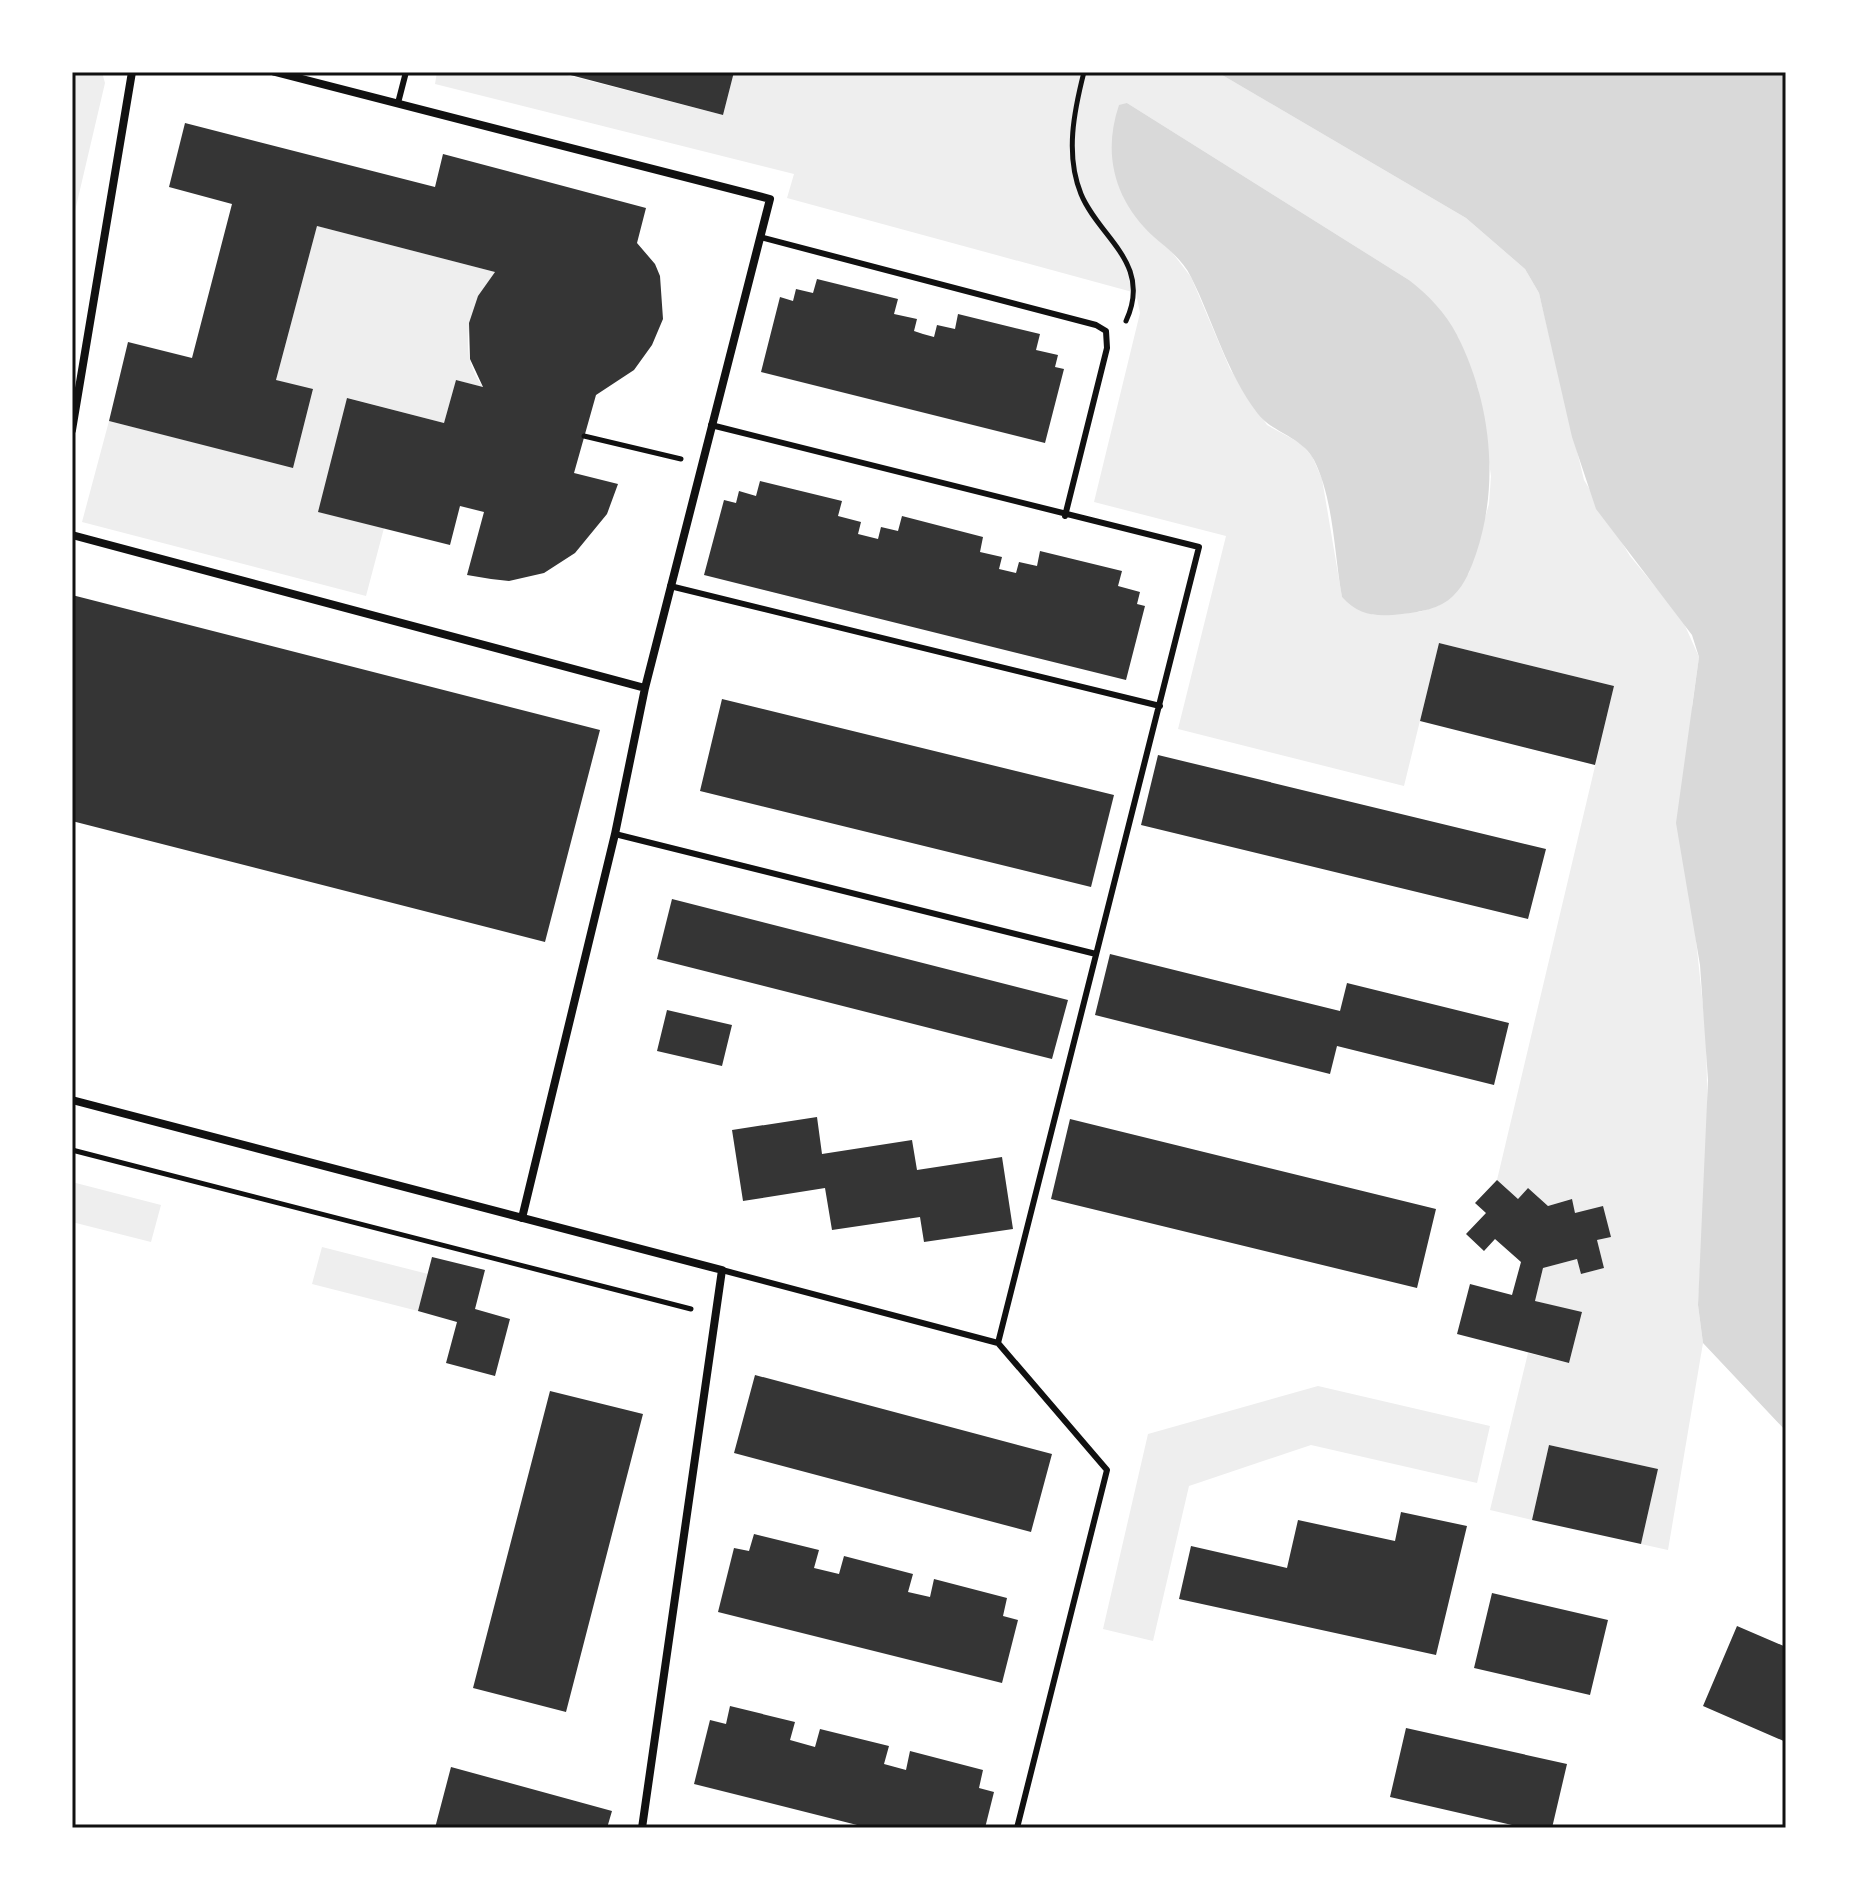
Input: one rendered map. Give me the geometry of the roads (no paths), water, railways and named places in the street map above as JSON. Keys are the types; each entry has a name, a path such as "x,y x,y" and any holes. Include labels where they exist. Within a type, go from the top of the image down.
{"street":[{"path":"72,430 132,72"},
{"path":"275,72 770,199 645,688 615,834 522,1218"},
{"path":"72,535 645,688"},
{"path":"72,1100 722,1270 642,1828"}],"lane":[{"path":"398,103 406,72"},
{"path":"760,237 1096,325 1106,331 1109,341 1065,516"},
{"path":"711,425 1065,516 1199,547 998,1343"},
{"path":"670,586 1160,706"},
{"path":"615,834 1096,954"},
{"path":"722,1270 998,1343 1107,1470 1017,1828"}]}
